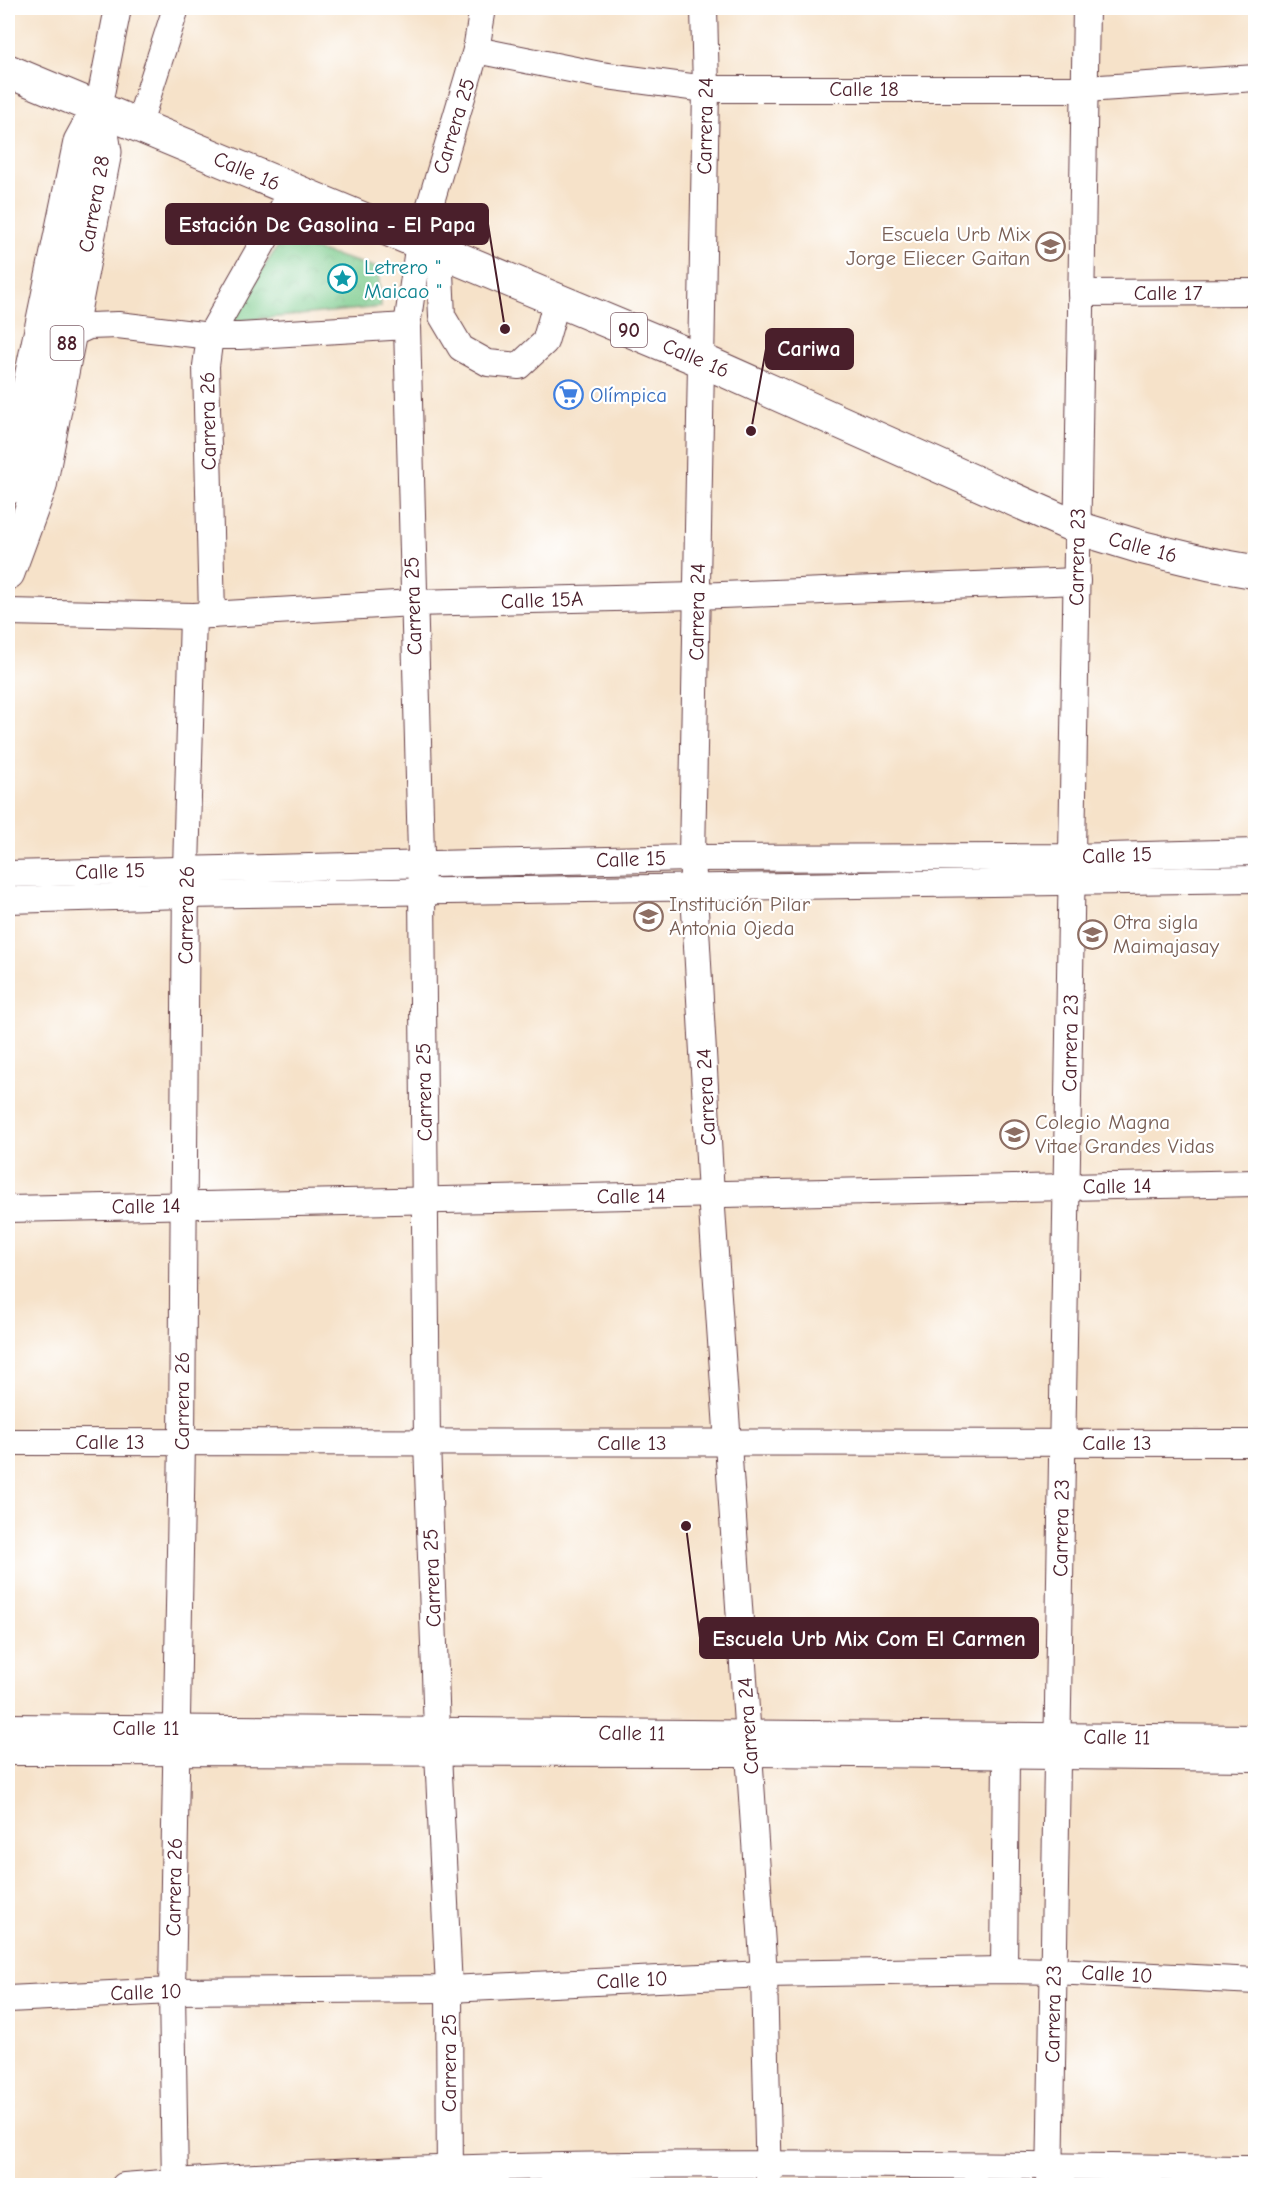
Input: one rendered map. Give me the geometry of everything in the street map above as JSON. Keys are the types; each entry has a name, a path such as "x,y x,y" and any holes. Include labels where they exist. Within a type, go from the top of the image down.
{"highway":[{"name":"Calle 16","path":"8,71 701,360 1078,528 1144,548 1210,564 1256,572"},
{"name":"Carrera 28","path":"8,573 40,486 105,152 98,109"},
{"name":"Carrera 28","path":"8,488 80,142 98,109"}],"street":[{"path":"98,109 118,8"},
{"path":"138,126 176,8"},
{"name":"Carrera 25","path":"449,2177 449,1989 427,1442 422,892 407,327 429,247 476,50 483,8"},
{"name":"Carrera 24","path":"704,8 706,89 692,858 711,1194 764,1974 769,2175"},
{"name":"Carrera 23","path":"1051,2176 1086,8"},
{"name":"Calle 18","path":"476,50 600,75 706,89 1085,89 1256,78"},
{"path":"210,336 293,190"},
{"path":"429,247 442,316 460,348 489,363 519,366 545,342 557,300"},
{"name":"Calle 17","path":"1082,293 1256,292"},
{"path":"69,335 89,326 118,325 210,336 407,327"},
{"name":"Carrera 26","path":"175,2183 172,1990 182,1442 186,869 202,615 206,366 210,336"},
{"name":"Calle 15A","path":"8,612 202,615 413,603 697,596 1077,581"},
{"name":"Calle 15","path":"8,874 692,858 1072,857 1256,852"},
{"name":"Calle 15","path":"8,900 186,895 1072,884 1256,879"},
{"name":"Calle 14","path":"8,1209 1256,1183"},
{"name":"Calle 13","path":"8,1442 1256,1443"},
{"name":"Calle 11","path":"8,1727 176,1740 1058,1746 1256,1738"},
{"name":"Calle 11","path":"8,1752 176,1740"},
{"name":"Calle 11","path":"749,1743 1006,1757 1058,1746 1256,1758"},
{"path":"1004,1970 1006,1757"},
{"name":"Calle 10","path":"8,1998 172,1990 449,1989 764,1974 1004,1970 1256,1981"},
{"path":"124,2186 449,2177 1051,2176 1256,2169"}],"green space":[{"path":"282,240 378,268 381,307 227,322"}],"place":[{"name":"Escuela Urb Mix Jorge Eliecer Gaitan","path":"1051,246"},
{"name":"Letrero \" Maicao \"","path":"343,279"},
{"name":"Estación De Gasolina - El Papa","path":"505,329"},
{"name":"Olímpica","path":"569,395"},
{"name":"Cariwa","path":"751,431"},
{"name":"Institución Pilar Antonia Ojeda","path":"648,916"},
{"name":"Otra sigla Maimajasay","path":"1092,934"},
{"name":"Colegio Magna Vitae Grandes Vidas","path":"1014,1134"},
{"name":"Escuela Urb Mix Com El Carmen","path":"686,1526"}]}
